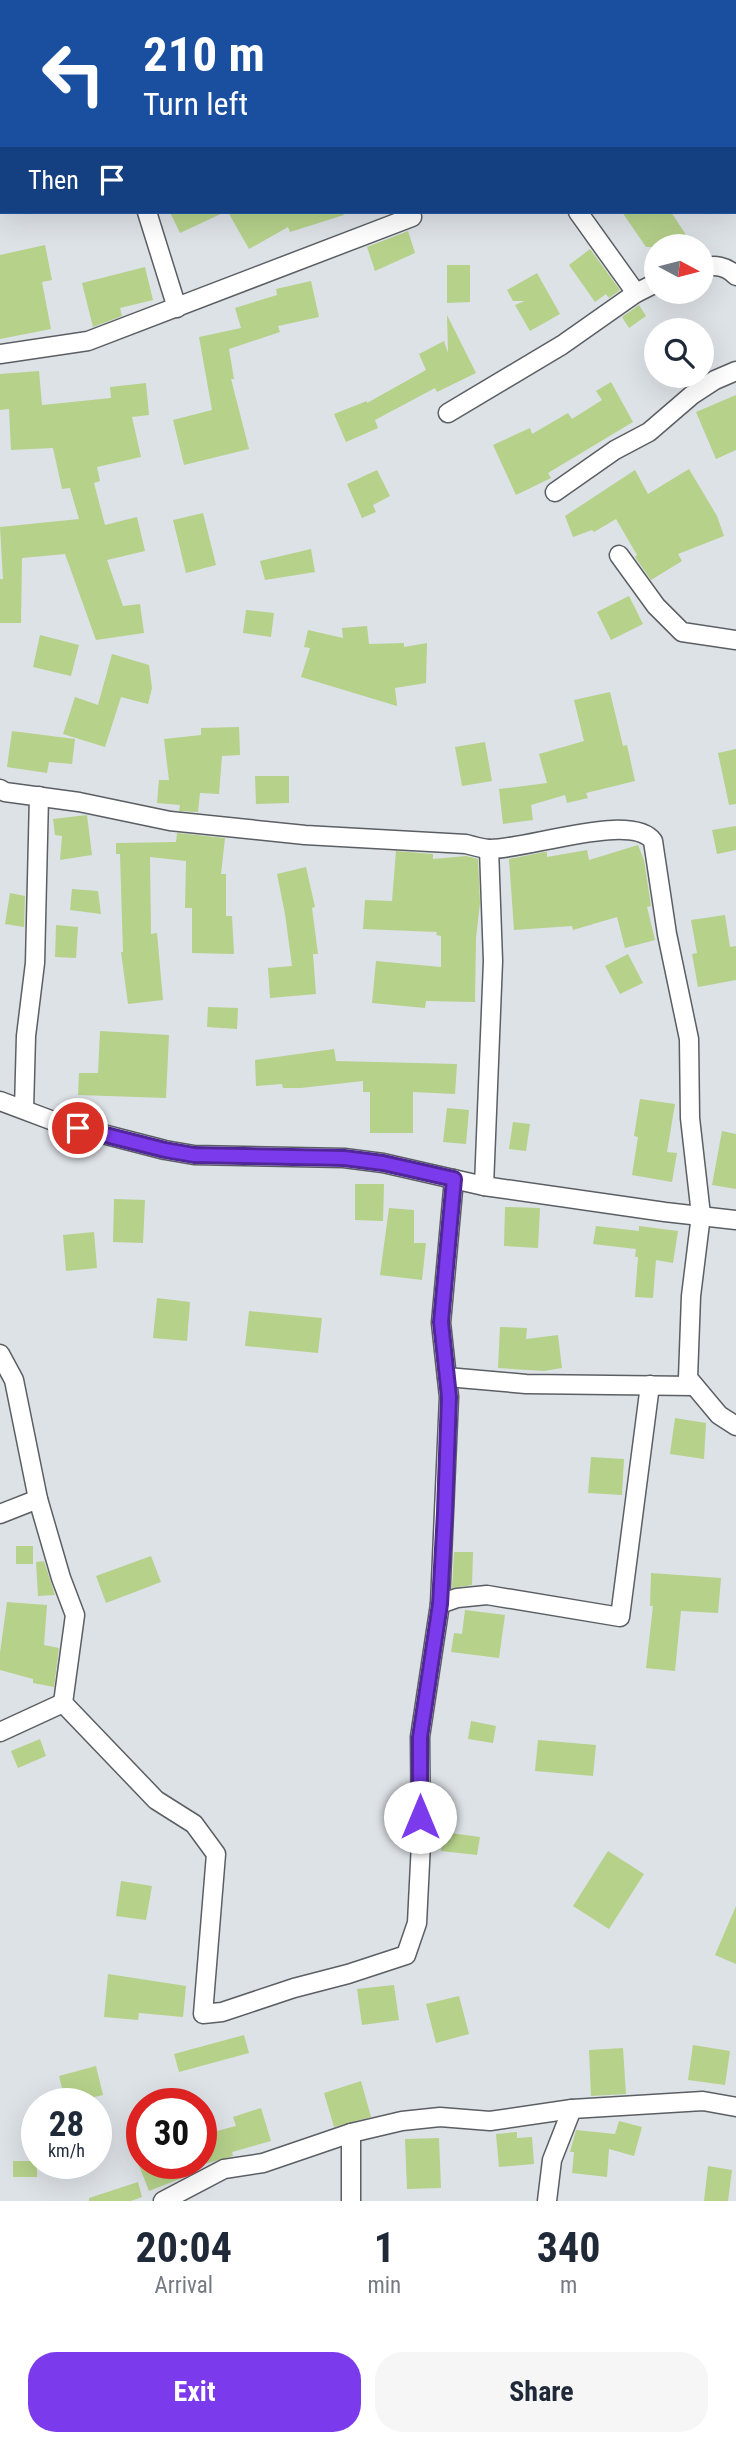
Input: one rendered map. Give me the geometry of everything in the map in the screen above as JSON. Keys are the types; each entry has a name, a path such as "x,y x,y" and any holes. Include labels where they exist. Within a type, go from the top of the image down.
{"street":[{"path":"148,214 177,308"},
{"path":"579,214 636,293"},
{"path":"0,354 88,341 412,217"},
{"path":"714,265 731,271 736,276"},
{"path":"448,413 562,345 644,289"},
{"path":"555,492 615,450 649,432 715,380 736,371"},
{"path":"620,555 656,606 682,632 736,640"},
{"path":"0,789 170,821 305,835 466,844 489,849 593,831 640,831 648,834 653,841 667,934 689,1039 690,1118 701,1215 691,1296 688,1378 719,1416 736,1426"},
{"path":"24,1109 26,1036 34,963 39,796"},
{"path":"484,1186 493,961 489,849"},
{"path":"0,1101 56,1122 194,1155 344,1158 383,1163 484,1186 736,1220"},
{"path":"63,1703 156,1800 194,1824 216,1854 203,2014 222,2012 407,1955 418,1923 421,1843 420,1737 440,1604 449,1397 441,1322 454,1179"},
{"path":"0,1354 14,1380 38,1499 75,1615 63,1703"},
{"path":"447,1377 526,1384 695,1386"},
{"path":"440,1604 457,1598 487,1595 620,1617 649,1385"},
{"path":"0,1514 38,1499"},
{"path":"0,1732 63,1703"},
{"path":"163,2201 224,2169 263,2163 351,2133 402,2121 440,2117 491,2121 572,2109 703,2101 736,2107"},
{"path":"547,2201 552,2160 572,2109"},
{"path":"351,2133 351,2201"}],"building":[{"path":"171,214 221,214 180,233"},
{"path":"229,214 344,214 290,232 288,227 249,249"},
{"path":"623,214 672,214 685,234 644,234 644,244"},
{"path":"408,231 415,253 375,271 367,247"},
{"path":"45,245 52,280 42,282 51,329 0,339 0,255"},
{"path":"590,249 620,290 609,298 606,294 595,302 569,265"},
{"path":"447,265 470,265 470,302 447,303"},
{"path":"145,267 153,300 120,308 122,316 93,327 82,283"},
{"path":"537,273 560,314 530,331 515,305 525,301 513,301 507,290"},
{"path":"311,281 319,317 278,326 280,332 229,349 234,379 231,379 249,449 184,465 173,420 212,410 199,337 241,328 235,308 277,295 276,289"},
{"path":"639,305 646,316 629,328 622,317"},
{"path":"447,315 476,373 437,392 435,388 375,420 378,428 346,442 334,414 367,403 426,370 419,354 444,341 448,353"},
{"path":"39,371 42,405 111,398 110,387 146,383 149,415 132,417 141,457 97,467 100,481 94,483 105,525 137,517 145,551 107,560 123,606 140,604 144,633 96,640 65,554 22,558 21,623 0,623 0,579 3,579 0,527 79,519 70,488 62,489 53,448 11,450 9,409 0,410 0,374"},
{"path":"611,382 633,422 548,473 551,478 516,495 493,445 530,428 532,434 568,413 572,419 602,400 596,391"},
{"path":"736,395 736,450 716,459 696,412"},
{"path":"689,469 717,516 724,536 678,554 682,561 651,580 635,557 637,555 616,519 594,532 592,530 573,537 565,516 635,470 648,494"},
{"path":"377,470 390,496 373,505 376,512 362,518 347,484"},
{"path":"203,513 216,565 186,573 173,520"},
{"path":"311,549 315,572 265,580 260,561"},
{"path":"629,596 643,624 611,640 597,612"},
{"path":"246,610 274,613 271,637 243,633"},
{"path":"367,626 369,644 404,643 404,647 427,643 426,683 395,688 397,706 301,677 310,648 304,647 308,630 343,638 342,628"},
{"path":"40,635 79,645 71,676 33,667"},
{"path":"112,654 149,665 152,688 148,704 121,697 105,747 63,734 75,697 98,705"},
{"path":"610,692 635,781 586,793 588,798 567,803 565,795 531,805 533,820 503,824 499,789 547,783 539,754 584,741 574,700"},
{"path":"239,727 240,755 222,756 219,794 200,793 198,812 179,811 180,805 157,803 159,780 169,780 164,739 201,735 201,728"},
{"path":"12,731 75,739 72,764 49,762 47,773 7,767"},
{"path":"485,742 492,781 462,786 455,747"},
{"path":"736,749 736,804 729,805 718,753"},
{"path":"255,776 289,776 289,803 256,804"},
{"path":"87,815 92,855 60,860 62,836 55,835 53,819"},
{"path":"736,826 736,850 717,854 712,830"},
{"path":"177,833 225,838 221,874 226,874 226,916 232,916 234,954 192,953 192,908 185,908 186,861 150,857 151,934 157,933 163,1000 128,1004 121,952 120,854 116,854 116,843 176,842"},
{"path":"638,845 644,860 651,906 647,907 655,940 625,948 617,917 573,930 572,926 514,930 509,859 544,852 547,852 547,857 587,850 589,860"},
{"path":"396,851 433,854 433,859 466,856 478,859 480,903 476,938 475,1002 426,1001 425,1008 372,1003 376,961 441,967 441,936 436,935 437,932 363,929 365,900 392,901"},
{"path":"306,867 315,907 312,908 318,954 313,954 316,994 270,998 268,968 292,966 277,874"},
{"path":"72,889 98,891 101,914 70,910"},
{"path":"10,893 25,896 24,927 5,924"},
{"path":"725,915 730,947 736,946 736,980 698,987 692,954 697,953 691,920"},
{"path":"56,925 78,927 76,958 55,957"},
{"path":"628,954 643,983 620,994 605,966"},
{"path":"208,1007 238,1008 237,1029 207,1027"},
{"path":"100,1031 169,1035 166,1098 78,1095 79,1073 98,1073"},
{"path":"334,1049 336,1061 457,1064 455,1094 413,1092 413,1133 370,1133 370,1092 363,1092 363,1081 301,1088 283,1088 282,1084 256,1086 255,1060"},
{"path":"640,1099 675,1104 667,1152 677,1153 672,1182 632,1175"},
{"path":"447,1108 469,1110 466,1144 443,1142"},
{"path":"513,1122 530,1124 526,1151 509,1149"},
{"path":"722,1131 736,1134 736,1189 712,1185"},
{"path":"355,1184 384,1184 383,1221 355,1220"},
{"path":"114,1199 145,1200 143,1243 113,1242"},
{"path":"505,1207 540,1208 538,1248 504,1246"},
{"path":"389,1208 414,1210 414,1243 426,1243 422,1280 380,1275"},
{"path":"596,1226 639,1231 639,1226 678,1231 673,1263 656,1260 653,1298 635,1297 638,1257 635,1257 636,1249 593,1244"},
{"path":"94,1232 97,1268 66,1271 63,1235"},
{"path":"157,1298 190,1302 187,1341 153,1338"},
{"path":"249,1311 322,1318 318,1353 245,1346"},
{"path":"500,1327 527,1328 526,1339 558,1335 562,1368 544,1371 498,1368"},
{"path":"675,1418 706,1423 704,1459 670,1454"},
{"path":"591,1457 624,1459 622,1495 588,1493"},
{"path":"16,1546 33,1546 33,1564 16,1564"},
{"path":"454,1552 473,1552 472,1585 452,1588"},
{"path":"151,1556 161,1582 106,1603 96,1576"},
{"path":"44,1561 55,1595 38,1596 36,1562"},
{"path":"651,1573 721,1578 718,1613 681,1611 675,1671 646,1668 653,1606 650,1606"},
{"path":"7,1602 47,1605 44,1645 59,1648 54,1687 33,1683 33,1679 0,1670"},
{"path":"465,1610 505,1615 499,1658 451,1652 454,1633 462,1634"},
{"path":"471,1721 496,1726 493,1743 468,1739"},
{"path":"40,1739 46,1756 18,1768 11,1751"},
{"path":"538,1740 596,1745 593,1776 535,1771"},
{"path":"443,1832 480,1837 477,1855 441,1851"},
{"path":"608,1851 644,1874 609,1929 573,1906"},
{"path":"121,1881 152,1886 146,1920 116,1916"},
{"path":"736,1906 736,1964 715,1955"},
{"path":"108,1974 186,1986 183,2017 139,2013 138,2020 104,2017"},
{"path":"394,1985 399,2020 362,2025 357,1989"},
{"path":"459,1996 469,2034 436,2043 426,2004"},
{"path":"244,2035 249,2053 179,2072 174,2054"},
{"path":"693,2045 730,2051 725,2085 688,2080"},
{"path":"623,2048 626,2094 591,2096 589,2050"},
{"path":"96,2066 101,2088 62,2088 59,2076"},
{"path":"361,2081 371,2117 334,2127 324,2093"},
{"path":"261,2108 271,2141 232,2152 233,2156 217,2160 217,2131 236,2126 233,2117"},
{"path":"619,2121 642,2127 634,2156 609,2149 607,2177 572,2173 574,2152 570,2152 576,2130 615,2134"},
{"path":"517,2132 517,2138 532,2137 534,2164 499,2167 496,2134"},
{"path":"439,2138 441,2188 407,2189 405,2139"},
{"path":"13,2161 21,2161 21,2177 13,2177"},
{"path":"708,2166 732,2170 728,2201 704,2201"},
{"path":"144,2179 179,2179 149,2191"},
{"path":"138,2182 142,2197 131,2201 89,2201 89,2198"}],"route":[{"path":"78,1128 194,1155 344,1158 383,1163 454,1179 441,1322 449,1397 445,1512 440,1604 420,1737 420,1817"}]}
